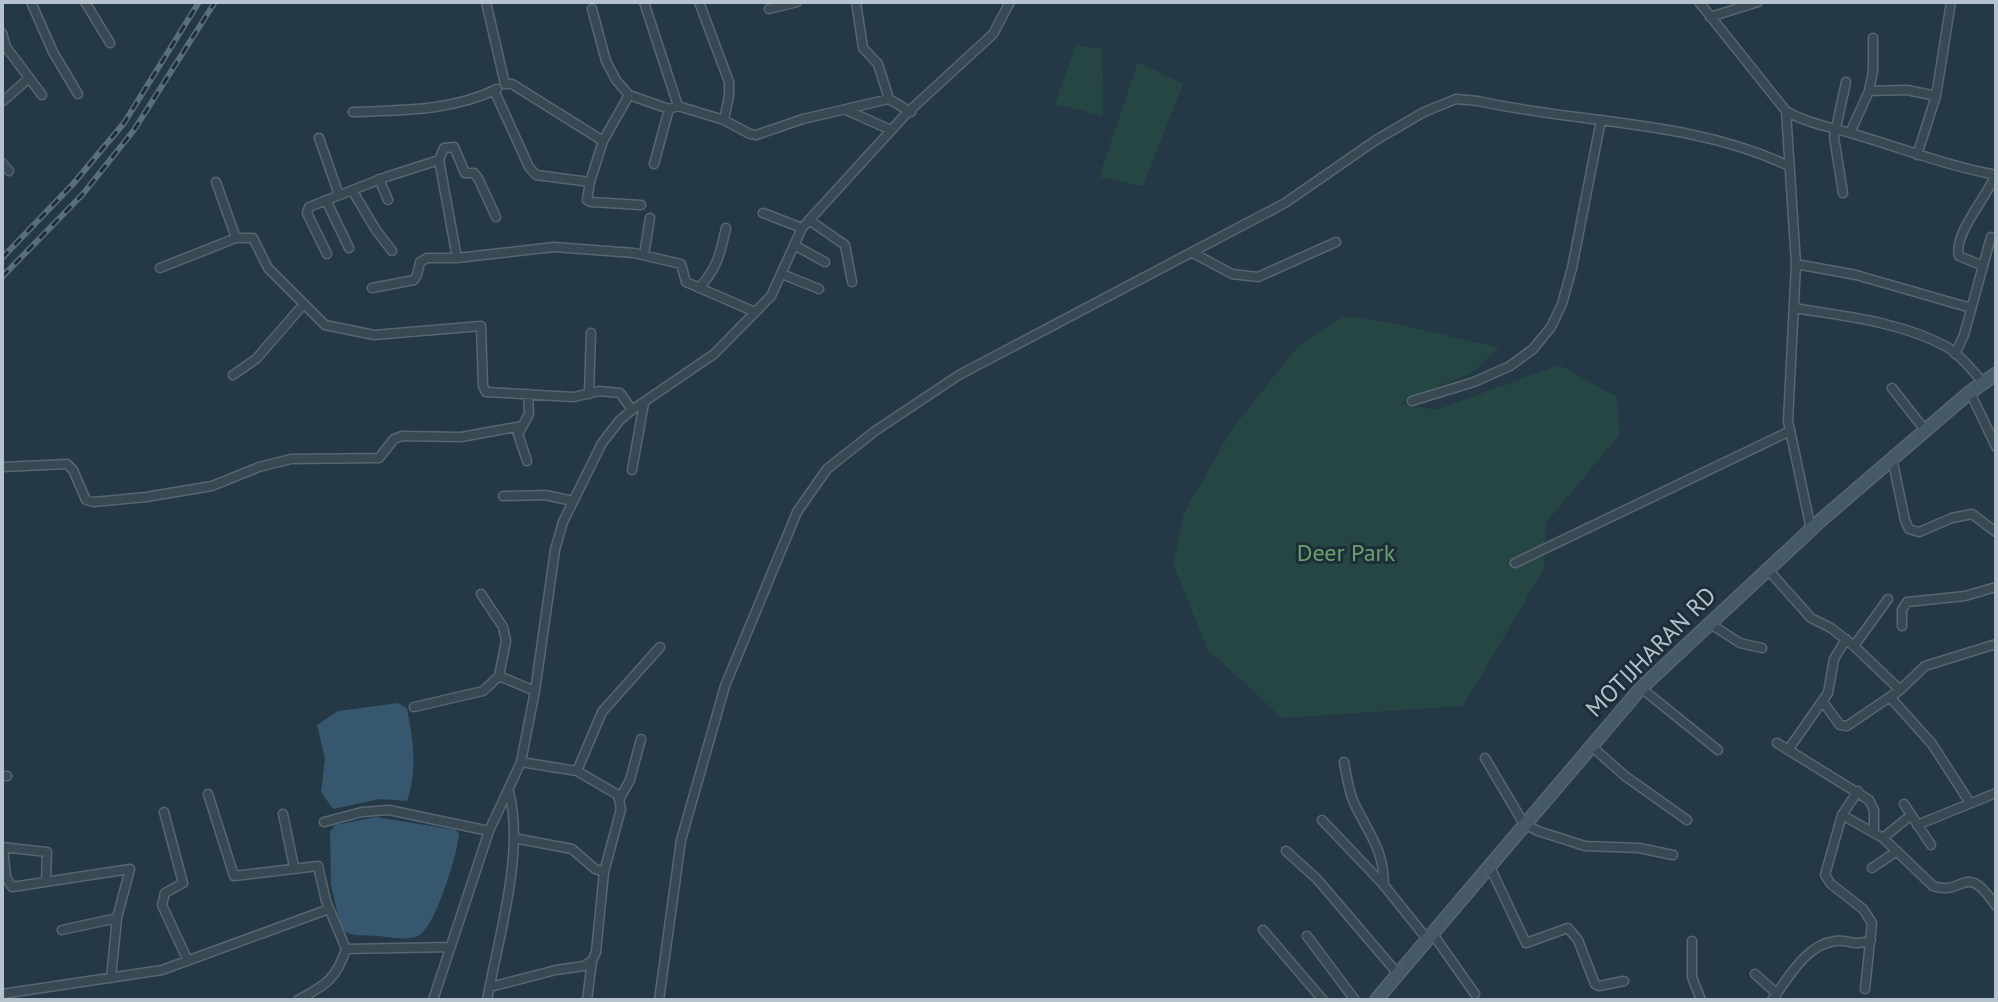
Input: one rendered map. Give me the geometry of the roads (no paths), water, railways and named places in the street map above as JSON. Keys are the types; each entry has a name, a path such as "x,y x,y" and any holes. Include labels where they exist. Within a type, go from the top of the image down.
{"main road":[{"name":"MOTIJHARAN RD","path":"1376,1000 1641,688 1811,529 1970,392 1996,374"}],"street":[{"path":"31,2 53,52 78,94"},
{"path":"85,2 110,43"},
{"path":"486,2 505,84"},
{"path":"644,2 674,107 654,164"},
{"path":"699,2 729,82 724,120"},
{"path":"769,9 797,2"},
{"path":"856,2 863,48 878,64 889,99 911,112"},
{"path":"433,1000 489,831 521,762 535,691 555,550 563,522 602,443 632,410 714,354 771,296 802,228 891,130 993,34 1010,2"},
{"path":"1699,2 1786,111 1802,120 1959,168 1996,175 1990,190 1959,237 1959,256 1983,266"},
{"path":"1710,17 1758,2"},
{"path":"1917,155 1936,96 1951,2"},
{"path":"592,9 606,61 629,95 724,120 750,134 756,135 803,119 889,99"},
{"path":"2,33 4,48 42,95"},
{"path":"1850,133 1869,91 1873,71 1873,38"},
{"path":"2,102 28,79"},
{"path":"1843,193 1834,129 1846,82"},
{"path":"353,112 421,110 454,104 512,84 603,141"},
{"path":"494,90 529,167 536,175 590,182"},
{"path":"1869,91 1907,90 1936,96"},
{"path":"629,95 603,141 587,200 641,205"},
{"path":"659,1000 681,840 725,686 797,512 827,469 875,431 959,375 1285,203 1376,140 1441,103 1456,99 1478,101 1601,120 1742,147 1789,166"},
{"path":"845,109 891,130"},
{"path":"1786,111 1796,264 1788,421 1811,529"},
{"path":"1412,401 1474,382 1510,366 1533,349 1551,327 1562,304 1572,268 1601,120"},
{"path":"319,138 339,195"},
{"path":"457,258 439,160 444,148 454,147 465,173 474,173 478,178 496,217"},
{"path":"327,254 307,213 309,207 379,179 439,160"},
{"path":"2,163 9,171"},
{"path":"379,179 388,200"},
{"path":"216,182 236,238"},
{"path":"352,190 392,251"},
{"path":"326,200 349,248"},
{"path":"763,213 802,228"},
{"path":"644,255 650,218"},
{"path":"809,220 845,245 852,282"},
{"path":"699,288 719,260 726,228"},
{"path":"1955,354 1964,335 1991,237"},
{"path":"160,268 236,238 253,238 268,268 325,325 374,335 481,326 485,391 493,394 574,397 599,391 620,393 632,410"},
{"path":"1193,253 1232,274 1258,277 1336,242"},
{"path":"794,245 825,262"},
{"path":"372,288 414,280 422,260 554,247 644,255 681,264 686,282 755,312"},
{"path":"1796,264 1856,275 1971,308"},
{"path":"782,274 819,289"},
{"path":"233,375 256,359 303,305"},
{"path":"1794,308 1909,332 1948,348 1983,382"},
{"path":"589,394 591,333"},
{"path":"1892,388 1925,430"},
{"path":"1970,392 1996,447"},
{"path":"527,461 518,434 529,414 528,394"},
{"path":"632,470 644,403"},
{"path":"2,467 67,464 73,470 86,500 94,502 212,486 259,467 291,459 379,458 399,436 461,437 522,426"},
{"path":"1515,563 1790,431"},
{"path":"1892,458 1909,529 1919,532 1972,514 1996,532"},
{"path":"503,496 545,495 573,501"},
{"path":"1769,571 1811,618 1846,639 1900,690"},
{"path":"1902,626 1902,610 1907,602 1965,596 1996,587"},
{"path":"414,707 483,691 499,676 506,641 503,627 481,594"},
{"path":"1854,646 1888,599"},
{"path":"1709,623 1740,643 1762,648"},
{"path":"1788,750 1828,693 1834,659 1846,639"},
{"path":"1823,702 1840,725 1845,727 1900,690 1925,666 1996,644"},
{"path":"577,771 602,712 660,647"},
{"path":"499,676 535,691"},
{"path":"1641,688 1718,750"},
{"path":"1890,697 1932,744 1970,803"},
{"path":"587,1000 596,952 604,872 621,809 620,798 630,780 641,739"},
{"path":"1777,743 1869,800 1874,810 1874,832"},
{"path":"1590,745 1625,776 1687,820"},
{"path":"1485,758 1524,824 1547,836 1585,846 1627,847 1673,855"},
{"path":"521,762 577,771 620,798"},
{"path":"1344,762 1352,798 1379,847 1384,864 1384,886"},
{"path":"1858,791 1842,815 1825,875 1870,918 1873,932 1865,989"},
{"path":"487,1000 506,902 514,838 514,810 509,792"},
{"path":"1917,825 1996,793"},
{"path":"208,794 234,876 318,866 329,909 346,949 339,971 333,978 298,1000"},
{"path":"1904,804 1931,845"},
{"path":"324,822 362,812 389,810 489,831"},
{"path":"164,812 183,883 165,893 162,905 188,961"},
{"path":"283,814 294,867"},
{"path":"1842,815 1883,838 1933,886 1943,888 1965,881 1974,882 1984,889 1996,906"},
{"path":"1883,838 1911,815"},
{"path":"1322,820 1429,936 1475,994"},
{"path":"514,838 572,849 595,869 604,872"},
{"path":"46,882 47,852 3,847 8,884 12,887 46,882 130,869 117,918 113,978"},
{"path":"1286,851 1317,879 1398,974"},
{"path":"1872,868 1897,851"},
{"path":"1488,865 1526,943 1568,928 1578,940 1595,984 1599,986 1624,981"},
{"path":"2,994 162,970 329,909"},
{"path":"62,930 117,918"},
{"path":"1263,930 1323,1000"},
{"path":"1307,936 1355,1000"},
{"path":"1755,974 1774,997 1794,969 1816,949 1836,941 1855,945 1871,940"},
{"path":"1692,941 1692,977 1701,1000"},
{"path":"346,949 451,947"},
{"path":"490,987 584,966 592,961"}],"water":[{"path":"398,703 407,708 413,743 412,777 407,801 380,799 333,809 321,792 325,759 317,725 338,711"},
{"path":"376,817 456,830 459,834 439,903 427,927 412,938 358,935 341,929 331,885 330,832 335,825"}],"railway":[{"path":"2,258 73,184 124,123 199,2"},
{"path":"2,277 82,195 134,130 215,2"}],"park label":[{"name":"Deer Park","path":"1346,553"}]}
